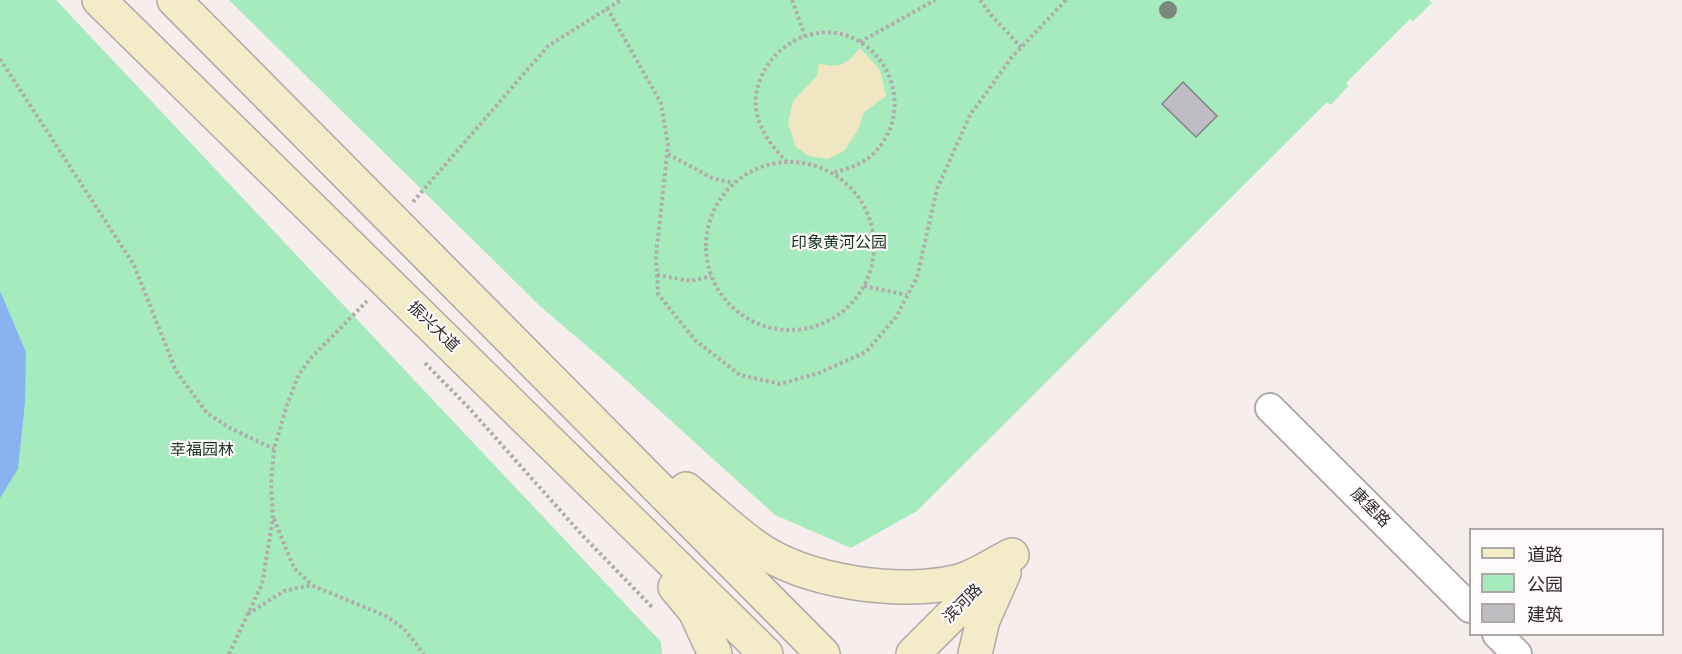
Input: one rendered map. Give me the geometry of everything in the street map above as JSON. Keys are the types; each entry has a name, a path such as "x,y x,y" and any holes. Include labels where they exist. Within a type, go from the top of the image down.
{"main road":[{"name":"振兴大道","path":"99,0 376,292 537,429 766,654"},
{"path":"174,0 823,654"},
{"path":"539,368 758,549 795,567 845,583 920,588 961,581 1012,555"},
{"path":"537,429 695,611 716,654"},
{"path":"975,654 983,620 1012,555"},
{"name":"滨河路","path":"913,654 1012,555"}],"street":[{"name":"康堡路","path":"1270,408 1469,607"},
{"path":"1499,636 1517,654"}],"path":[{"path":"395,223 548,46 621,0"},
{"path":"792,0 805,36"},
{"path":"860,42 935,0"},
{"path":"980,0 1021,47"},
{"path":"607,8 661,103 668,154 656,256 658,294 695,340 740,375 780,384 819,373 866,352 896,317 917,277 937,189 970,115 1021,47 1066,0"},
{"path":"786,162 771,146 760,126 756,104 759,82 769,62 785,46 805,36 829,33 852,38 872,50 887,68 895,90 895,114 887,136 872,155 852,167 831,173"},
{"path":"0,59 134,265 176,371 207,413 230,428 274,448"},
{"path":"668,154 712,178 735,183"},
{"path":"786,162 822,168 831,173 846,182 863,204 873,231 874,259 864,286 848,308 825,323 798,331 770,329 745,318 724,300 711,276 705,249 709,222 721,197 740,178 766,165 786,162"},
{"path":"657,275 691,281 711,276"},
{"path":"864,286 907,295"},
{"path":"373,311 376,292"},
{"path":"229,654 262,584 273,518 271,484 274,448 286,405 299,374 311,358 376,292"},
{"path":"421,359 469,408 583,536 655,611"},
{"path":"273,518 294,568 312,585 386,616 404,629 423,654"},
{"path":"248,614 284,591 312,585"}],"green space":[{"name":"幸福园林","path":"0,0 56,0 661,642 662,654 0,654"},
{"name":"印象黄河公园","path":"229,0 1429,0 1432,3 1413,21 1410,19 1346,83 1348,86 1331,105 1327,102 917,511 851,548 775,515 616,371 541,307"}],"sand":[{"path":"860,48 880,70 886,96 864,112 859,128 845,150 828,159 809,156 796,147 788,123 793,101 817,76 819,63 832,66 842,64 847,62"}],"water":[{"path":"0,291 26,352 25,402 18,469 0,498"}],"building":[{"path":"1183,82 1217,116 1196,137 1162,104"}]}
